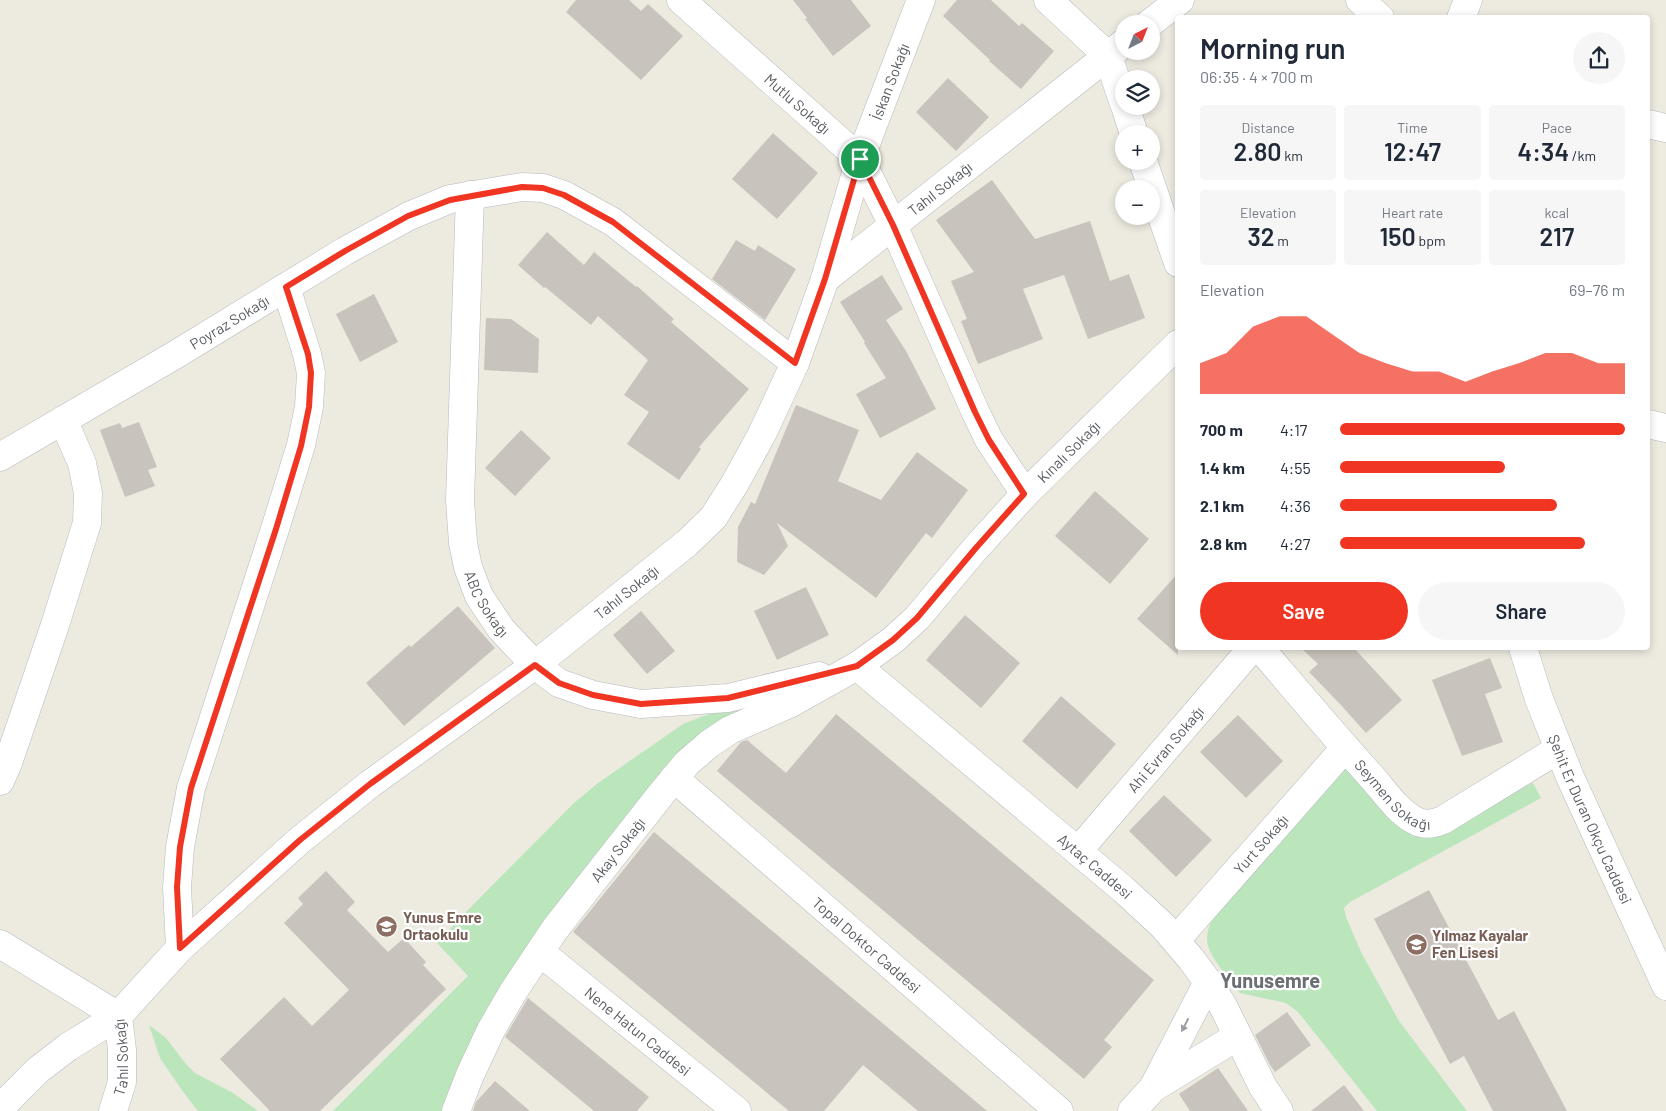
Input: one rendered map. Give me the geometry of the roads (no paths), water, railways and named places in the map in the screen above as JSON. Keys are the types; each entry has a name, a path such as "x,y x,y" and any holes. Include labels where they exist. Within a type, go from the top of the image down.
{"street":[{"name":"Mutlu Sokağı","path":"681,0 860,159 893,225 975,412 989,440 1024,494"},
{"name":"İskan Sokağı","path":"825,279 860,159 921,0"},
{"path":"1048,0 1115,49"},
{"path":"1160,15 1180,0"},
{"path":"1360,0 1377,15"},
{"path":"1462,15 1468,0"},
{"name":"Tahıl Sokağı","path":"113,1111 122,1082 122,1050 118,1016 180,948 300,840 370,784 535,665 687,543 713,518 734,485 762,434 795,363 825,279 1115,51"},
{"path":"1650,124 1666,128"},
{"path":"1146,170 1175,254"},
{"name":"Poyraz Sokağı","path":"0,456 175,355 345,251 408,216 450,200 522,187 543,188 564,195 613,222 795,363"},
{"name":"ABC Sokağı","path":"470,195 460,500 463,544 468,567 479,596 501,629 535,665 559,683 593,695 641,704 728,698 857,666"},
{"path":"180,948 177,887 180,847 191,788 301,446 309,407 311,373 308,354 286,287"},
{"name":"Kınalı Sokağı","path":"857,666 893,640 917,618 1024,494 1175,347"},
{"path":"0,781 8,763 55,625 87,523 88,493 82,463 63,420"},
{"path":"1650,424 1666,428"},
{"name":"Ahi Evran Sokağı","path":"1078,851 1250,650"},
{"name":"Seymen Sokağı","path":"1262,650 1399,808 1415,821 1424,824 1434,824 1443,820 1559,749"},
{"name":"Şehit Er Duran Okçu Caddesi","path":"1524,650 1539,699 1559,749 1597,837 1666,986"},
{"name":"Akay Sokağı","path":"456,1111 470,1075 513,992 555,929 687,763 709,744 730,730 789,704 857,666"},
{"name":"Aytaç Caddesi","path":"857,666 1078,851 1164,926 1191,958 1223,1006 1263,1087 1279,1111"},
{"name":"Yurt Sokağı","path":"1176,940 1345,748"},
{"name":"Topal Doktor Caddesi","path":"674,778 1059,1111"},
{"path":"0,944 118,1016 68,1047 38,1070 0,1108"},
{"name":"Nene Hatun Caddesi","path":"540,952 737,1111"},
{"path":"1132,1111 1153,1088 1208,982"},
{"path":"1153,1088 1238,1036"}],"place":[{"name":"Yunus Emre Ortaokulu","path":"387,926"},
{"name":"Yılmaz Kayalar Fen Lisesi","path":"1416,944"}],"district":[{"name":"Yunusemre","path":"1270,980"}]}
